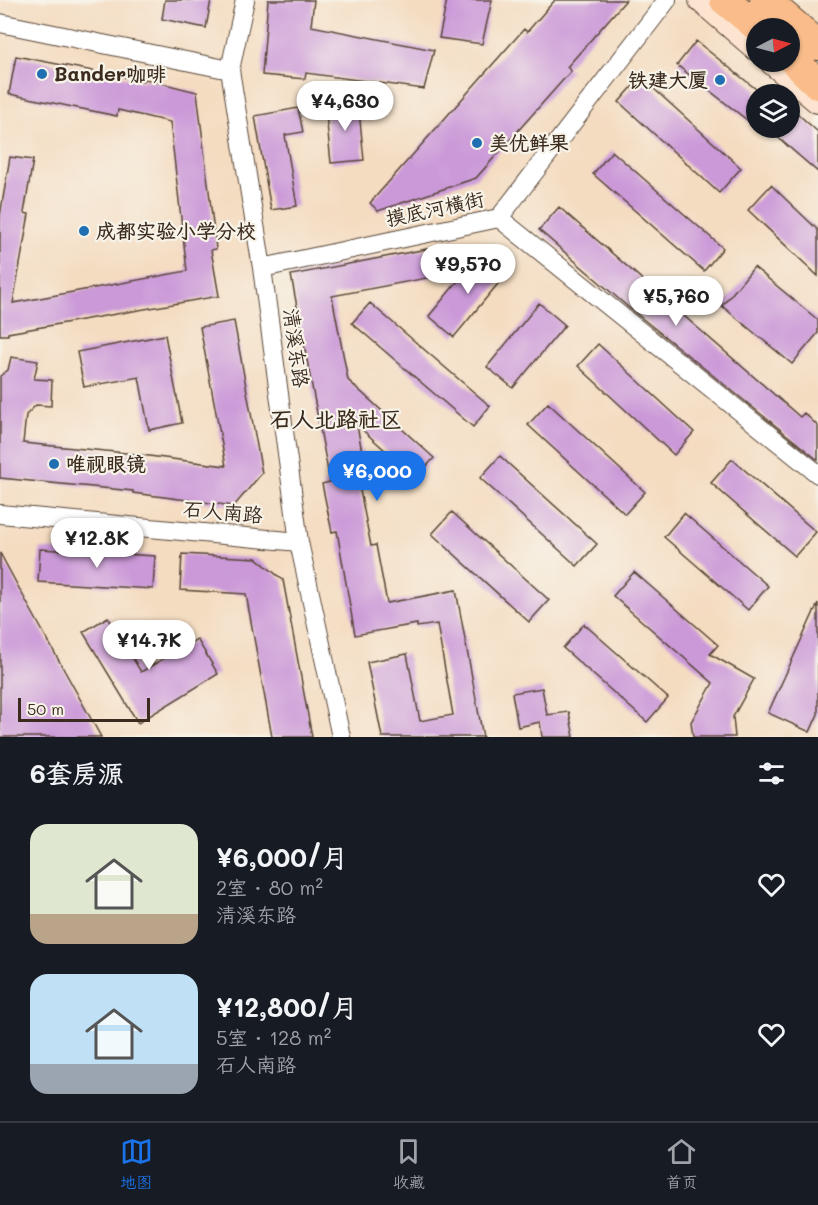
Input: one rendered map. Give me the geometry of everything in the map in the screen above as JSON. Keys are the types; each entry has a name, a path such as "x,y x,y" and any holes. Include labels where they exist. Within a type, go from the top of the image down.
{"highway":[{"path":"725,0 747,18"},
{"path":"765,0 818,45"},
{"path":"800,67 818,84"}],"main road":[{"path":"702,0 746,38"},
{"path":"785,72 818,100"}],"street":[{"name":"清溪东路","path":"244,0 230,70 262,268 299,542 341,737"},
{"path":"498,218 667,0"},
{"path":"0,23 230,70"},
{"name":"摸底河横街","path":"262,268 498,218 818,474"},
{"name":"石人南路","path":"0,514 299,542"}],"building":[{"path":"165,0 211,0 206,28 162,19"},
{"path":"268,0 314,0 311,26 434,50 424,89 306,73 305,79 262,75"},
{"path":"447,0 492,0 482,44 439,38"},
{"path":"555,0 626,0 567,67 571,71 476,178 378,211 370,203 524,29 527,32"},
{"name":"铁建大厦","path":"696,41 750,84 746,84 746,119 677,65"},
{"path":"16,56 144,81 145,79 197,92 216,249 211,250 219,296 0,335 0,216 10,157 33,160 24,213 29,214 13,303 187,271 170,122 118,110 117,116 9,94"},
{"path":"641,77 741,168 719,193 619,102"},
{"path":"358,101 364,160 331,163 325,104"},
{"path":"298,108 303,132 285,135 297,206 271,210 255,116"},
{"path":"800,116 818,132 818,172 779,138 800,138"},
{"path":"612,151 723,248 704,271 593,174"},
{"path":"771,185 818,230 818,276 748,210"},
{"path":"559,207 800,417 804,413 818,426 818,460 628,307 539,230"},
{"path":"427,249 432,277 332,296 348,380 434,458 416,478 357,425 364,463 355,465 371,546 376,545 387,603 456,590 483,737 382,737 367,662 407,654 420,721 453,715 437,624 417,627 417,624 355,635 337,531 332,532 322,484 330,482 291,275"},
{"path":"481,253 506,274 454,337 429,316"},
{"path":"754,267 818,320 818,333 792,364 722,306"},
{"path":"370,303 490,406 473,427 352,323"},
{"path":"539,303 565,325 513,388 487,367"},
{"path":"234,321 262,473 234,506 133,493 133,491 0,478 0,376 8,370 11,357 38,361 34,379 52,380 51,406 36,405 26,415 23,443 226,466 200,327"},
{"path":"165,335 182,423 149,430 139,377 84,387 77,352"},
{"path":"598,344 694,432 674,455 578,366"},
{"path":"548,403 645,492 625,514 528,425"},
{"path":"500,456 597,544 577,566 480,478"},
{"path":"732,459 816,532 795,556 711,483"},
{"path":"452,512 549,600 529,622 432,534"},
{"path":"684,513 768,586 748,610 664,537"},
{"path":"40,549 155,556 153,589 38,582"},
{"path":"0,553 20,590 101,737 0,737"},
{"path":"182,554 256,558 283,580 312,737 272,737 246,594 180,590"},
{"path":"634,572 718,645 710,654 754,679 733,717 735,737 693,737 691,722 713,683 613,596"},
{"path":"818,603 818,714 810,732 768,713"},
{"path":"108,617 141,672 197,639 218,674 138,723 83,632"},
{"path":"584,624 668,698 647,722 563,648"},
{"path":"542,688 547,715 569,712 574,737 542,737 540,722 518,727 512,693"}],"place":[{"name":"Bander咖啡","path":"42,74"},
{"name":"铁建大厦","path":"720,80"},
{"name":"美优鲜果","path":"477,143"},
{"name":"成都实验小学分校","path":"84,231"},
{"name":"唯视眼镜","path":"54,464"}],"district":[{"name":"石人北路社区","path":"336,419"}]}
